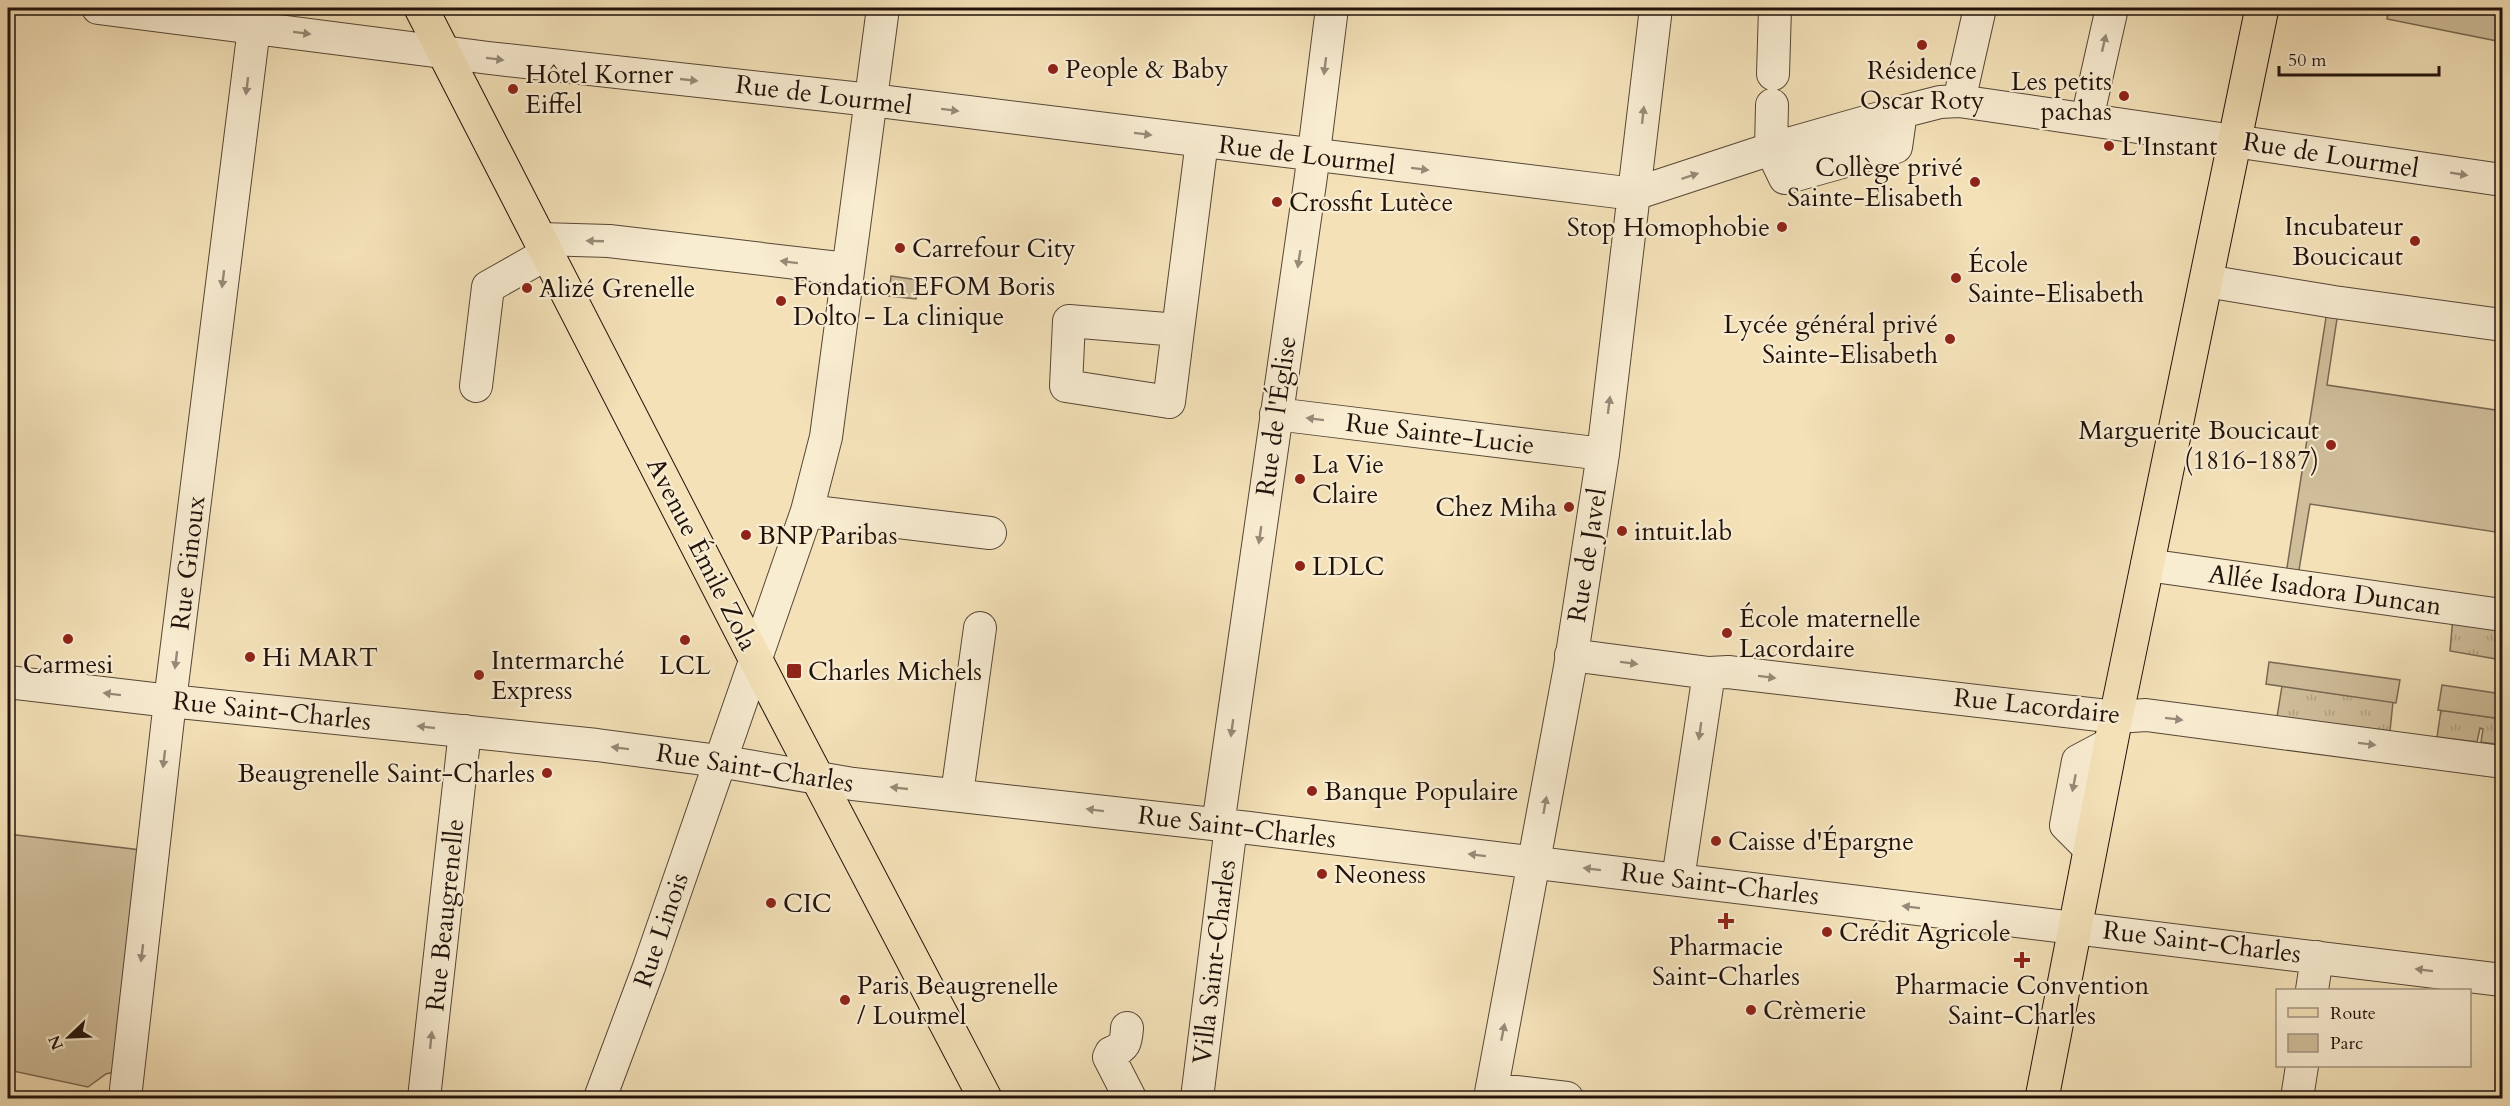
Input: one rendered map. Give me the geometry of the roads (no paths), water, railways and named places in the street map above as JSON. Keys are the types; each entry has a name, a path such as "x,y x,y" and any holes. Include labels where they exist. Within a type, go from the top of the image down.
{"main road":[{"name":"Avenue Émile Zola","path":"421,8 756,659 986,1098"},
{"path":"2042,1098 2073,926 2262,8"}],"street":[{"name":"Rue de Lourmel","path":"98,8 445,52 871,100 1634,194 1771,149 1940,102 1959,101 2502,180"},
{"name":"Rue Linois","path":"600,1098 649,967 807,511 826,437 883,8"},
{"name":"Rue de l'Église","path":"1225,825 1276,414 1314,156 1332,8"},
{"name":"Rue de Javel","path":"1491,1094 1572,655 1603,454 1656,8"},
{"path":"1773,74 1775,8"},
{"path":"1959,101 1980,8"},
{"path":"2087,119 2112,8"},
{"name":"Rue Ginoux","path":"125,1098 170,701 254,27"},
{"path":"1771,149 1772,105"},
{"path":"1178,330 1202,141"},
{"path":"476,386 488,286 544,246 609,241 847,269"},
{"path":"2206,281 2334,302 2502,325"},
{"name":"Rue Sainte-Lucie","path":"1276,414 1603,454"},
{"path":"807,511 990,533"},
{"name":"Allée Isadora Duncan","path":"2147,565 2502,615"},
{"path":"957,794 980,628"},
{"name":"Rue Lacordaire","path":"1572,655 1709,673 1728,672 2113,730 2146,716 2502,762"},
{"path":"1678,879 1709,673"},
{"name":"Rue Saint-Charles","path":"8,682 597,745 719,761 853,784 1225,825 2073,926 2502,980"},
{"name":"Rue Beaugrenelle","path":"424,1098 465,731"},
{"name":"Villa Saint-Charles","path":"1197,1098 1225,825"},
{"path":"2312,989 2317,957"},
{"path":"1127,1028 1126,1044 1123,1048 1111,1053 1109,1057 1130,1098"},
{"path":"2297,1098 2302,1067"},
{"path":"1491,1094 1567,1098"}],"place":[{"name":"Résidence Oscar Roty","path":"1922,45"},
{"name":"People & Baby","path":"1053,69"},
{"name":"Hôtel Korner Eiffel","path":"513,89"},
{"name":"Les petits pachas","path":"2124,96"},
{"name":"L'Instant","path":"2109,146"},
{"name":"Collège privé Sainte-Elisabeth","path":"1975,182"},
{"name":"Crossfit Lutèce","path":"1277,202"},
{"name":"Stop Homophobie","path":"1782,227"},
{"name":"Incubateur Boucicaut","path":"2415,241"},
{"name":"Carrefour City","path":"900,248"},
{"name":"École Sainte-Elisabeth","path":"1956,278"},
{"name":"Alizé Grenelle","path":"527,288"},
{"name":"Fondation EFOM Boris Dolto - La clinique","path":"781,301"},
{"name":"Lycée général privé Sainte-Elisabeth","path":"1950,339"},
{"name":"Marguerite Boucicaut (1816-1887)","path":"2331,445"},
{"name":"La Vie Claire","path":"1300,479"},
{"name":"Chez Miha","path":"1569,507"},
{"name":"intuit.lab","path":"1622,531"},
{"name":"BNP Paribas","path":"746,535"},
{"name":"LDLC","path":"1300,566"},
{"name":"École maternelle Lacordaire","path":"1727,633"},
{"name":"Carmesi","path":"68,639"},
{"name":"LCL","path":"685,640"},
{"name":"Hi MART","path":"250,657"},
{"name":"Charles Michels","path":"794,671"},
{"name":"Intermarché Express","path":"479,675"},
{"name":"Beaugrenelle Saint-Charles","path":"547,773"},
{"name":"Banque Populaire","path":"1312,791"},
{"name":"Caisse d'Épargne","path":"1716,841"},
{"name":"Neoness","path":"1322,874"},
{"name":"CIC","path":"771,903"},
{"name":"Pharmacie Saint-Charles","path":"1726,921"},
{"name":"Crédit Agricole","path":"1827,932"},
{"name":"Pharmacie Convention Saint-Charles","path":"2022,960"},
{"name":"Paris Beaugrenelle / Lourmel","path":"845,1000"},
{"name":"Crèmerie","path":"1751,1010"}]}
